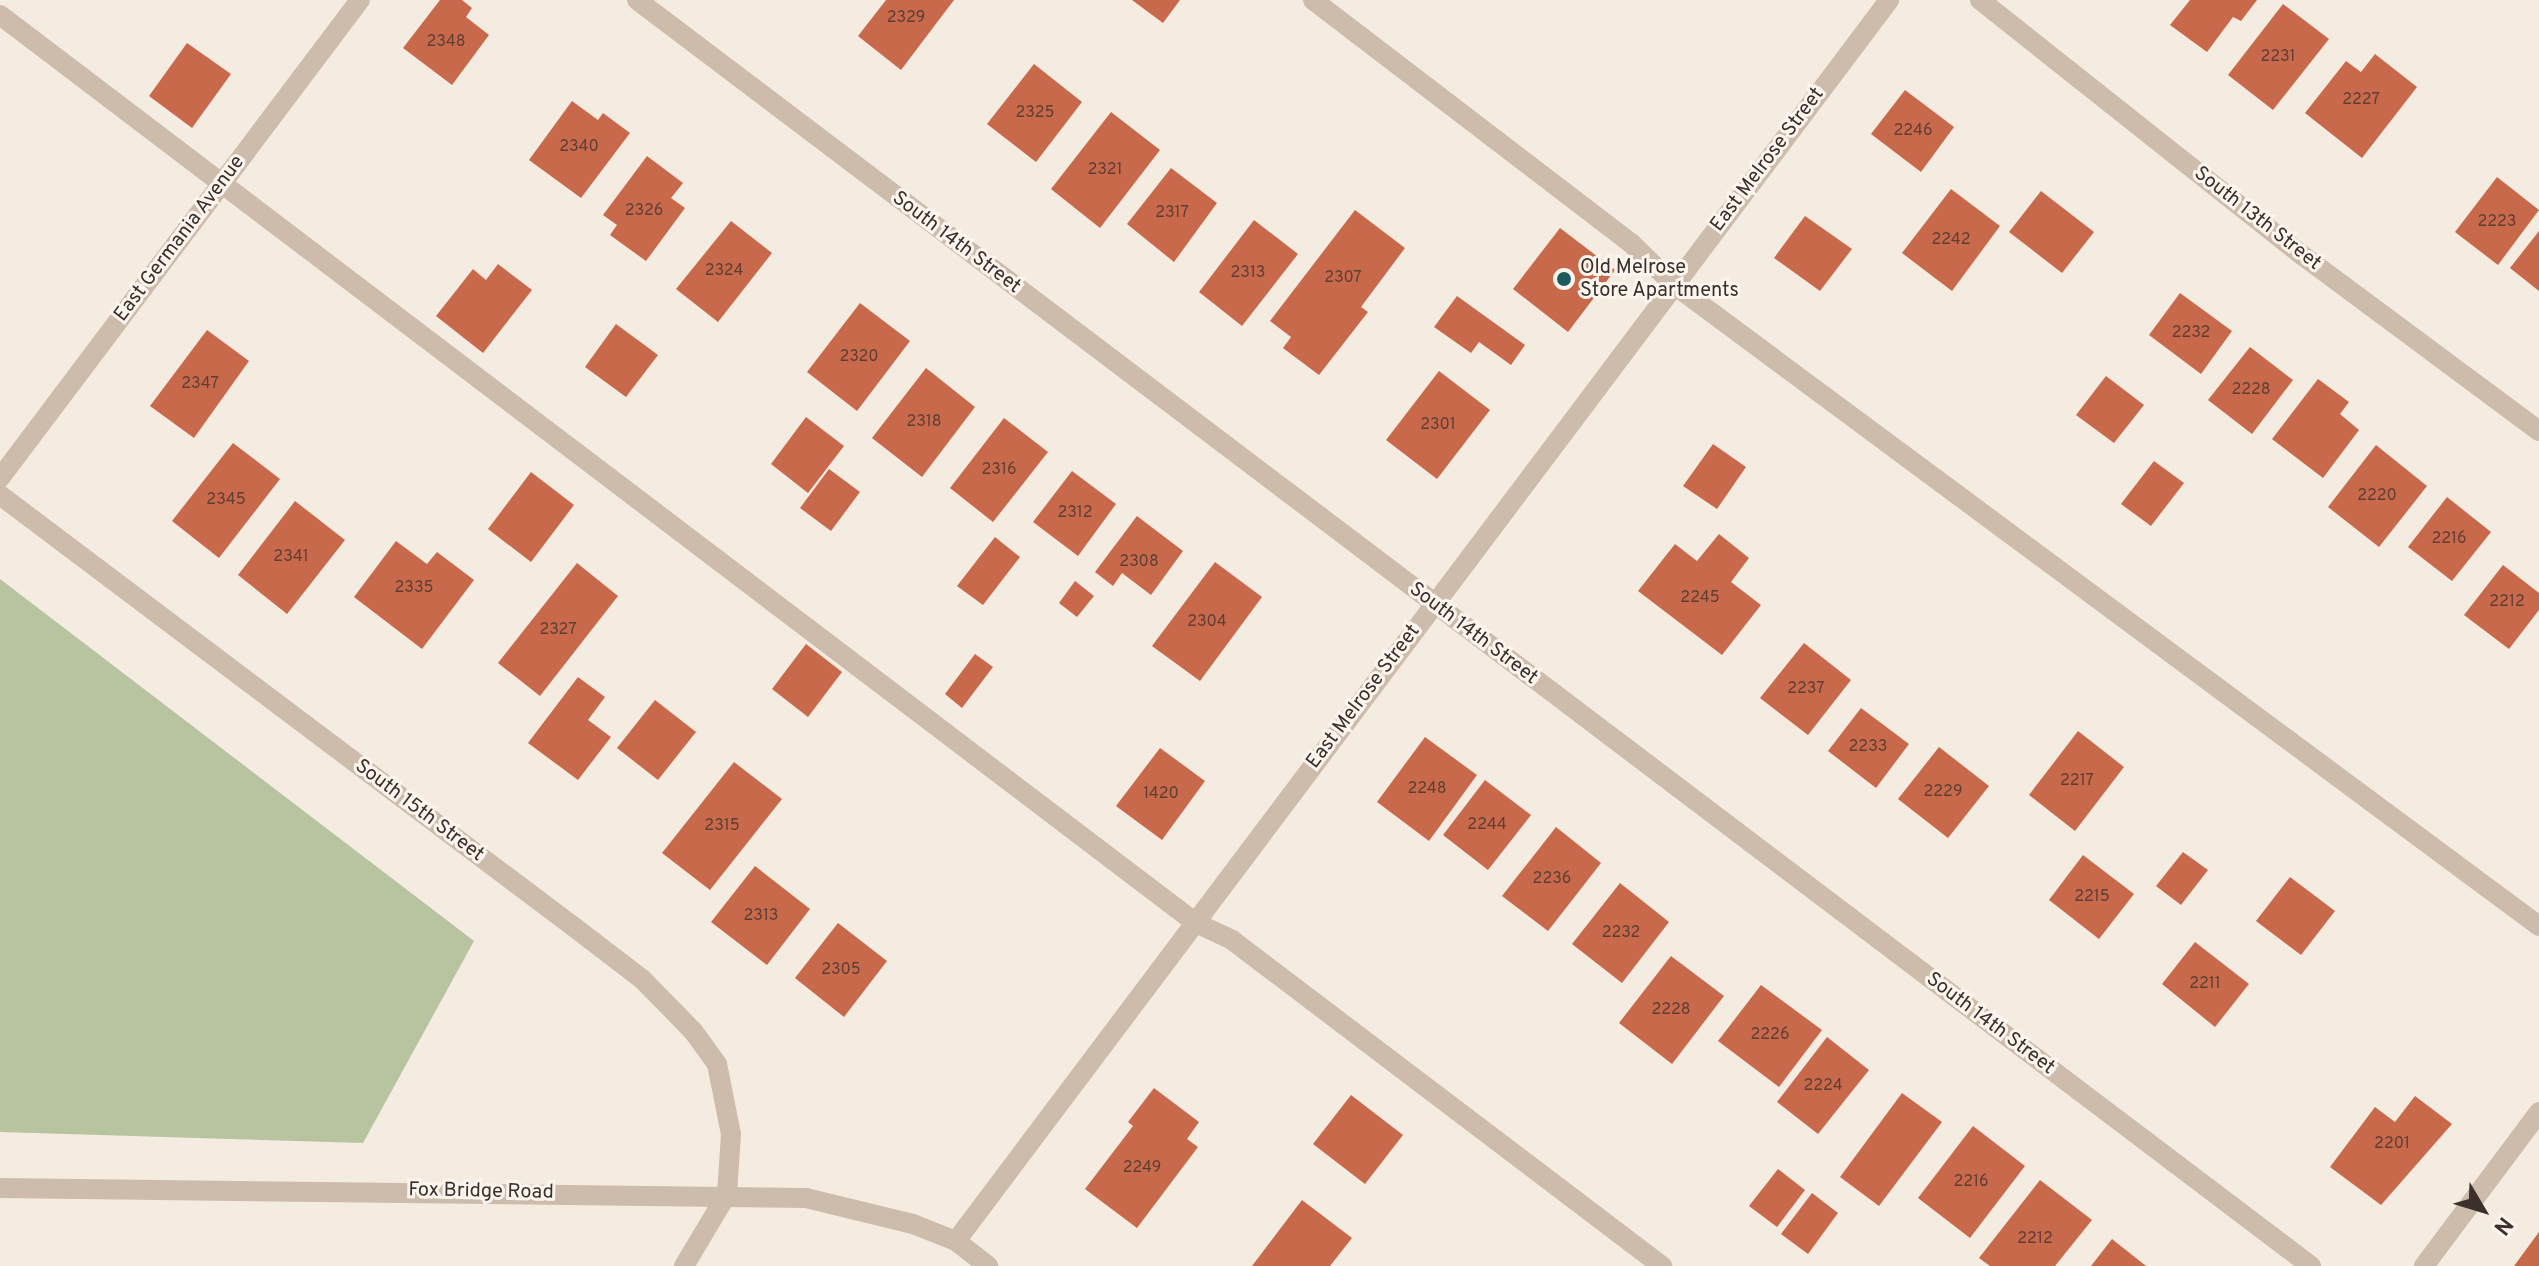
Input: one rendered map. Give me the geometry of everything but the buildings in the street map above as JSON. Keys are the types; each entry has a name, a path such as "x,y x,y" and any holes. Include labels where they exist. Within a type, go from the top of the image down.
{"street":[{"name":"East Germania Avenue","path":"0,478 360,0"},
{"name":"South 14th Street","path":"637,0 2311,1266"},
{"path":"1313,0 1631,243 1673,284 2539,926"},
{"name":"East Melrose Street","path":"956,1241 1889,0"},
{"name":"South 13th Street","path":"1980,0 2302,255 2539,431"},
{"path":"0,15 1196,923 1232,940 1662,1266"},
{"name":"South 15th Street","path":"0,495 642,979 693,1031 717,1064 731,1134 727,1194"},
{"path":"2424,1266 2539,1112"},
{"name":"Fox Bridge Road","path":"0,1188 727,1194 806,1198 889,1215 956,1241"},
{"path":"684,1266 727,1194"},
{"path":"956,1241 988,1266"}],"green space":[{"path":"0,579 474,941 363,1143 0,1132"}],"place":[{"name":"Old Melrose Store Apartments","path":"1564,279"}]}
